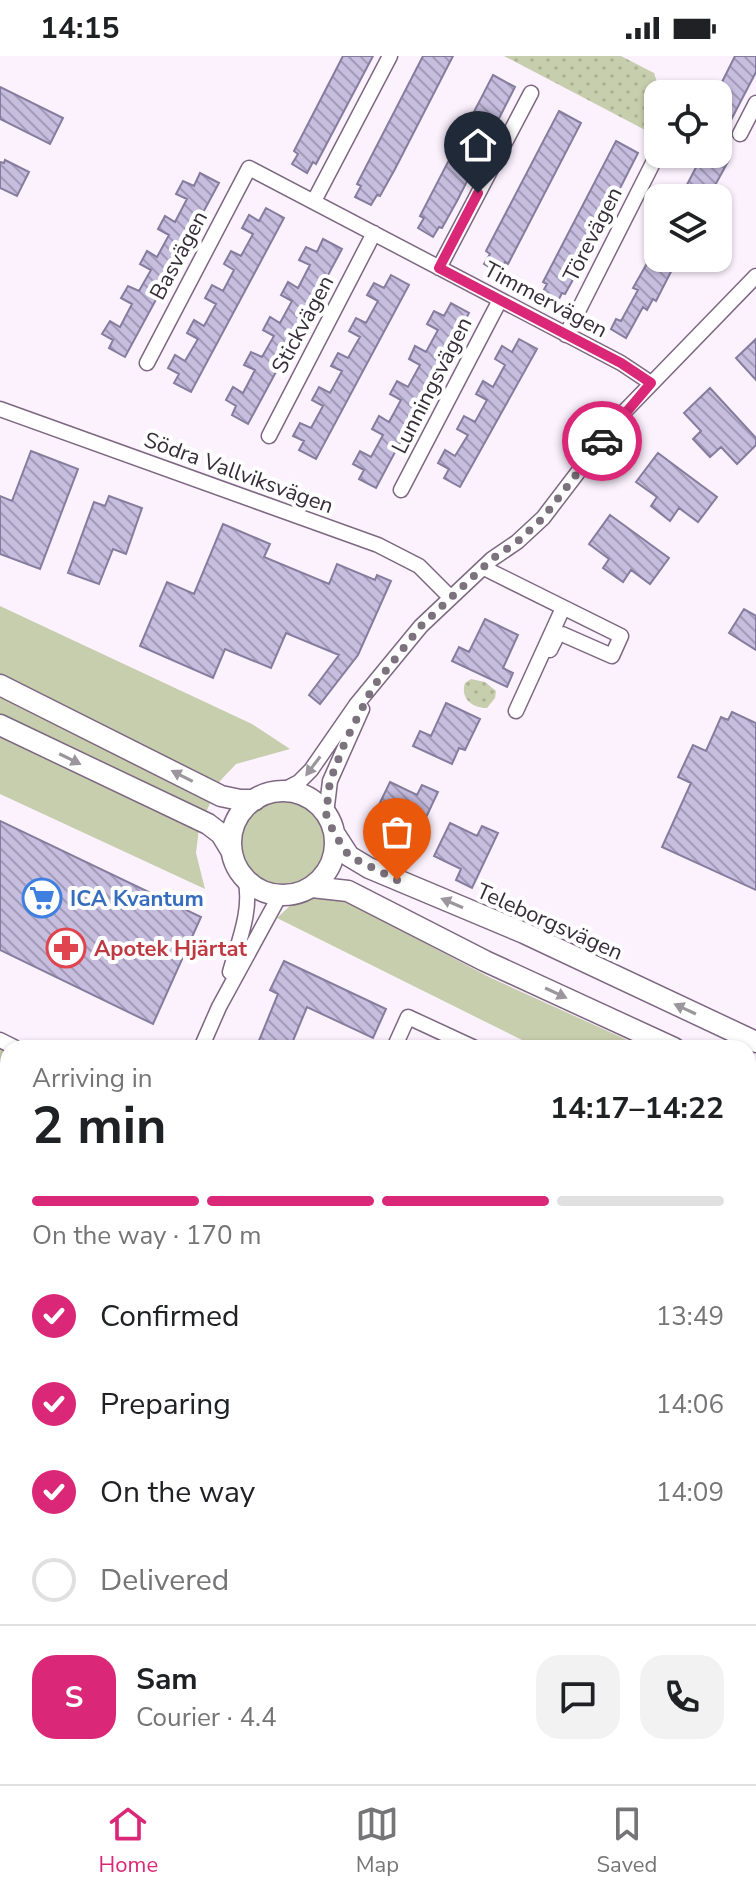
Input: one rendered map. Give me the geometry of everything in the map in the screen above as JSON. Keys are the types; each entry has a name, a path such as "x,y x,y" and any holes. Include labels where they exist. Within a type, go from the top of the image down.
{"main road":[{"path":"0,685 221,796 255,800 280,792 306,797 326,814 334,833 335,848 331,863 312,887 280,895 260,890 245,878 221,834 208,824 0,725"},
{"path":"232,852 236,823 255,800"},
{"name":"Teleborgsvägen","path":"334,833 349,856 369,868 524,933 752,1040"},
{"path":"312,887 348,891 485,961 657,1040"}],"street":[{"path":"314,201 390,56"},
{"path":"439,268 531,93"},
{"path":"740,134 756,103"},
{"name":"Timmervägen","path":"249,168 621,363 651,383"},
{"name":"Basvägen","path":"147,363 249,168"},
{"name":"Törevägen","path":"566,335 650,168"},
{"name":"Stickvägen","path":"269,436 374,233"},
{"path":"280,792 305,777 356,705 421,626 450,597 543,518 624,412 756,276"},
{"name":"Lunningsvägen","path":"401,490 500,300"},
{"name":"Södra Vallviksvägen","path":"0,409 381,547 419,566 450,597"},
{"path":"484,568 621,636 612,656 562,634 557,636 550,650"},
{"path":"516,711 563,608"},
{"path":"326,814 330,781 373,687"},
{"path":"219,1007 247,907 245,878"},
{"path":"205,1040 280,895"},
{"path":"398,1040 408,1017 458,1040"}],"shaded area":[{"path":"504,56 621,56 654,73 656,80 644,80 644,129"},
{"path":"0,606 252,724 290,749 236,764 220,781 199,828 196,853 205,889 0,794"},
{"path":"471,679 485,682 496,691 487,708 472,704 466,698 465,683"},
{"path":"283,801 307,808 319,820 326,844 319,868 307,880 283,887 259,880 247,868 240,844 247,820 259,808"},
{"path":"320,897 338,899 489,977 627,1040 522,1040 277,918 295,901"}],"building":[{"path":"343,56 373,56 316,164 313,162 307,173 292,164 298,154 294,151"},
{"path":"423,56 453,56 395,169 380,196 377,195 371,205 355,197 361,186 357,184"},
{"path":"735,56 756,56 756,72 732,118 732,80 723,80"},
{"path":"493,75 515,87 457,201 442,228 439,227 433,237 418,228 424,218 420,216"},
{"path":"0,87 63,118 50,144 0,119"},
{"path":"559,111 581,123 508,264 505,262 499,273 484,264 490,254 486,251"},
{"path":"616,141 638,153 580,267 557,303 541,295 547,284 543,282"},
{"path":"5,160 29,172 17,196 0,188 0,162 4,163"},
{"path":"696,168 725,168 716,184 687,184"},
{"path":"200,173 219,183 125,357 109,348 113,340 102,334 110,321 120,327 132,304 121,298 128,286 139,291 151,270 140,264 147,251 157,257 169,235 158,229 165,216 175,222 187,199 176,194 183,181 194,186"},
{"path":"266,208 284,218 191,392 174,383 179,374 168,368 175,355 185,361 198,339 187,333 194,320 204,326 216,304 205,298 212,285 223,291 234,270 224,264 231,251 241,256 253,234 242,228 249,215 259,221"},
{"path":"323,239 342,249 248,424 232,415 236,406 226,400 233,387 243,393 255,370 244,365 251,352 262,357 274,336 263,330 270,317 280,323 292,301 281,295 288,282 298,288 310,265 299,260 306,247 317,252"},
{"path":"644,269 644,272 671,272 656,301 653,299 647,310 643,307 626,338 611,329 616,319 621,321 638,290 633,288"},
{"path":"391,275 409,285 316,459 299,450 304,441 293,436 300,423 311,428 323,406 312,400 319,387 330,393 342,371 331,366 338,353 348,358 360,337 349,331 356,318 366,323 378,301 367,295 374,283 384,288"},
{"path":"451,303 469,313 376,488 359,479 364,470 353,464 360,451 371,457 383,435 372,429 379,416 389,422 401,400 390,394 397,381 408,387 420,365 409,359 415,346 426,352 438,330 427,324 434,311 444,316"},
{"path":"519,339 537,349 460,487 444,478 449,469 438,463 445,450 455,456 468,435 457,429 464,416 475,422 487,400 476,394 483,381 493,387 505,365 495,359 502,346 512,352"},
{"path":"756,339 756,380 736,358"},
{"path":"710,388 756,438 756,445 737,464 721,447 710,457 693,439 701,431 684,413"},
{"path":"31,451 78,469 40,569 0,554 0,496 12,501"},
{"path":"658,453 717,497 698,522 679,508 670,521 651,506 657,497 636,482"},
{"path":"109,496 142,508 126,554 113,549 99,584 68,573 94,502 105,506"},
{"path":"610,515 669,558 650,584 631,570 623,582 603,568 609,559 589,544"},
{"path":"223,524 270,544 264,557 329,584 337,564 375,580 377,575 391,581 358,655 320,704 309,695 339,655 286,633 271,668 225,649 213,678 140,646 167,582 194,594"},
{"path":"744,609 756,616 756,650 729,633"},
{"path":"485,619 518,635 503,668 513,673 507,687 452,661 459,647 469,652"},
{"path":"446,703 480,719 465,750 459,748 452,764 413,746 420,731 431,736"},
{"path":"732,712 756,723 756,890 662,847 691,783 678,777 693,745 706,751 721,717 728,720"},
{"path":"390,782 417,795 422,785 438,792 412,847 396,840 402,828 374,815"},
{"path":"0,821 201,917 153,1024 0,950"},
{"path":"450,823 477,836 482,826 498,833 472,888 456,880 461,869 434,856"},
{"path":"284,961 386,1009 373,1038 307,1007 293,1040 259,1040 278,994 270,990"}],"way so far":[{"path":"397,880 349,856 326,814 330,781 345,742 373,687 421,626 492,559 517,542 543,518 602,441"}],"place":[{"name":"ICA Kvantum","path":"42,898"},
{"name":"Apotek Hjärtat","path":"66,948"}],"route":[{"path":"478,193 439,268 621,363 651,383 602,441"}]}
